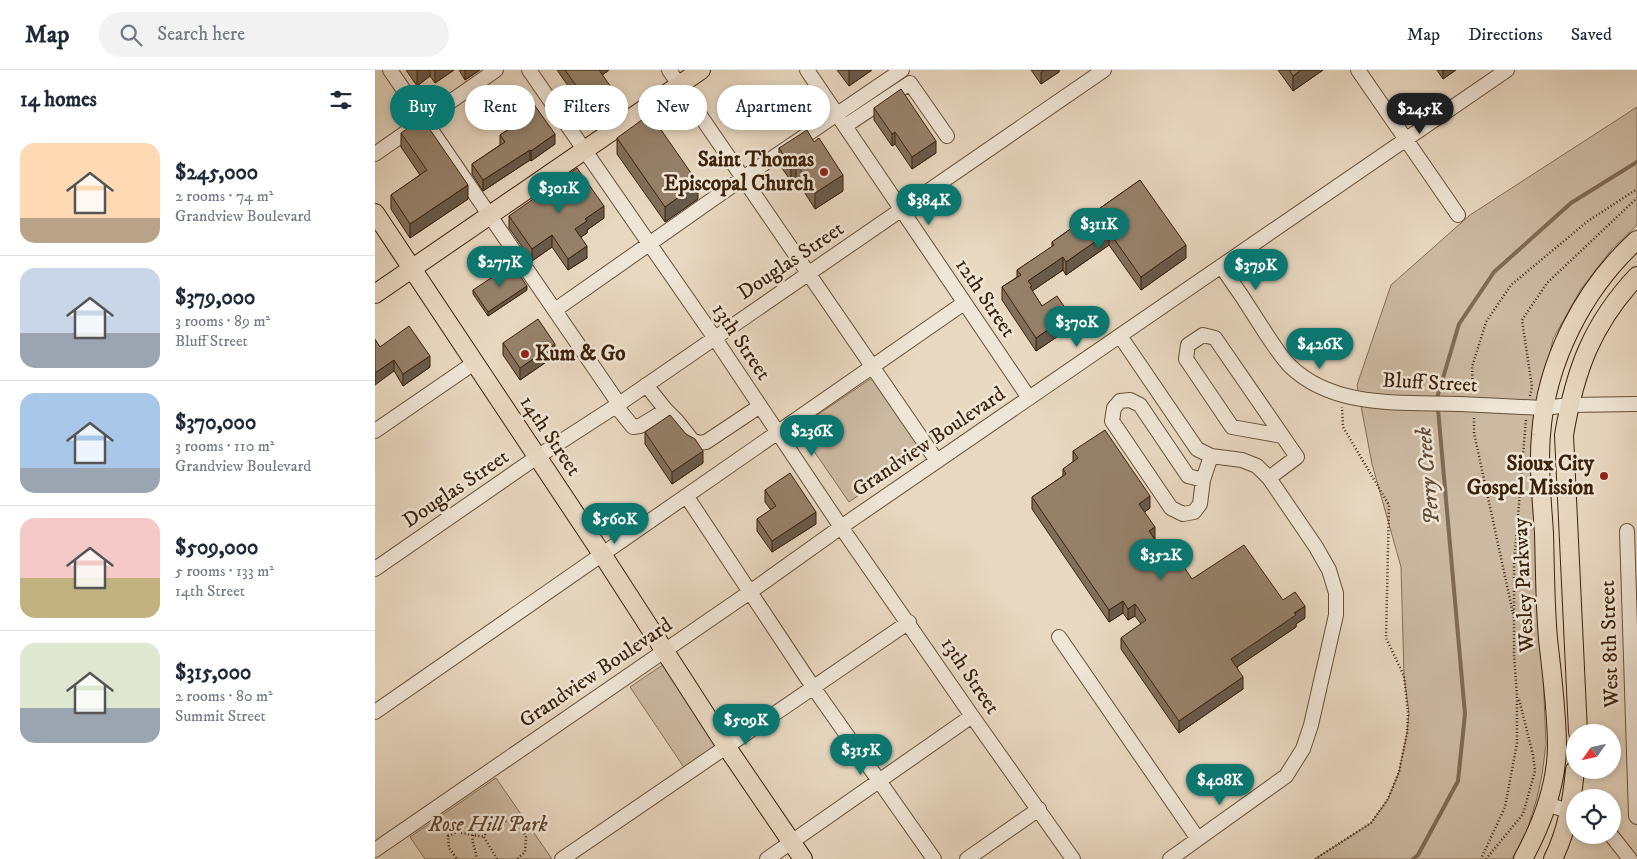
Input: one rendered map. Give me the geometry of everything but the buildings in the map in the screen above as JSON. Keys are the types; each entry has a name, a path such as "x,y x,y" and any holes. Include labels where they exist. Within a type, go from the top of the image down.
{"main road":[{"path":"679,85 701,70"},
{"path":"375,294 638,113"},
{"name":"14th Street","path":"375,213 602,554 726,746 803,859"},
{"name":"Wesley Parkway","path":"1523,859 1546,804 1553,779 1557,749 1555,699 1548,637 1540,436 1535,408 1564,341 1595,289 1618,257 1637,240"},
{"path":"1578,724 1564,435 1569,405 1586,353 1601,321 1618,296 1637,276"},
{"path":"1553,859 1566,827"}],"street":[{"path":"390,70 400,85"},
{"path":"455,98 496,70"},
{"name":"13th Street","path":"529,70 714,337 841,527 1073,859"},
{"path":"669,70 679,85"},
{"name":"12th Street","path":"807,70 1029,398"},
{"path":"841,120 902,70"},
{"name":"Douglas Street","path":"375,569 807,273 901,211 1087,75 1104,70"},
{"path":"1359,70 1459,215"},
{"name":"Grandview Boulevard","path":"375,850 1503,71"},
{"path":"555,310 743,178 841,120 910,83 947,136"},
{"path":"707,126 937,461"},
{"path":"375,154 410,130"},
{"path":"431,130 490,214 633,427 640,426 666,410"},
{"name":"Bluff Street","path":"1221,266 1290,366 1320,388 1342,396 1378,401 1535,408 1569,405 1637,404"},
{"path":"375,712 964,304"},
{"path":"1269,478 1297,457 1283,436 1215,338 1203,335 1188,345 1187,359 1233,427 1283,436"},
{"path":"1120,336 1197,449 1211,456 1241,460 1257,466 1269,478 1317,547 1329,570 1336,593 1336,615 1311,725 1303,749 1286,776 1169,859"},
{"path":"375,430 474,363"},
{"path":"646,385 692,440 698,443 706,442 761,406"},
{"path":"1203,480 1188,476 1140,405 1130,400 1120,401 1114,408 1112,421 1171,508 1183,514 1194,512 1200,504 1203,480 1211,456"},
{"path":"687,497 813,687 934,859"},
{"name":"West 8th Street","path":"1627,531 1633,633 1636,816"},
{"path":"562,859 909,622"},
{"path":"1059,637 1198,839"},
{"path":"767,859 972,716"},
{"path":"1546,804 1566,810"},
{"path":"967,859 1039,809"},
{"path":"1618,844 1630,859"}],"path":[{"path":"1473,395 1472,367 1486,322 1511,285 1588,221 1637,189"},
{"path":"1481,859 1505,807 1517,742 1517,696 1514,655 1514,565 1535,408 1521,320 1547,283 1637,198"},
{"path":"1315,859 1371,823 1388,799 1399,772 1409,713 1404,676 1385,638 1389,505 1343,427 1342,396"},
{"path":"1474,414 1474,433 1514,618"},
{"path":"1486,859 1523,814 1535,772 1533,755 1517,696"},
{"path":"430,812 447,836 449,848 457,859"},
{"path":"497,859 485,837 489,825 493,822 505,821 517,823 526,836 526,849 523,855 517,859"},
{"path":"447,836 457,832 485,837"},
{"path":"473,835 471,842 477,853 476,859"}],"green space":[{"path":"1637,107 1637,225 1612,249 1581,289 1553,339 1533,435 1546,744 1537,798 1526,834 1512,859 1315,859 1371,823 1388,799 1399,772 1407,733 1409,713 1404,676 1401,567 1372,464 1357,385 1391,285 1470,215"},
{"path":"872,378 922,451 849,502 798,428"},
{"path":"664,664 719,745 685,769 630,687"},
{"name":"Rose Hill Park","path":"496,778 552,859 425,859 410,837"}],"waterway":[{"name":"Perry Creek","path":"1413,859 1418,855 1458,781 1465,714 1437,398 1459,324 1494,272 1571,203 1637,162"}],"place":[{"name":"Saint Thomas Episcopal Church","path":"824,172"},
{"name":"Kum & Go","path":"525,354"},
{"name":"Sioux City Gospel Mission","path":"1604,476"}]}
